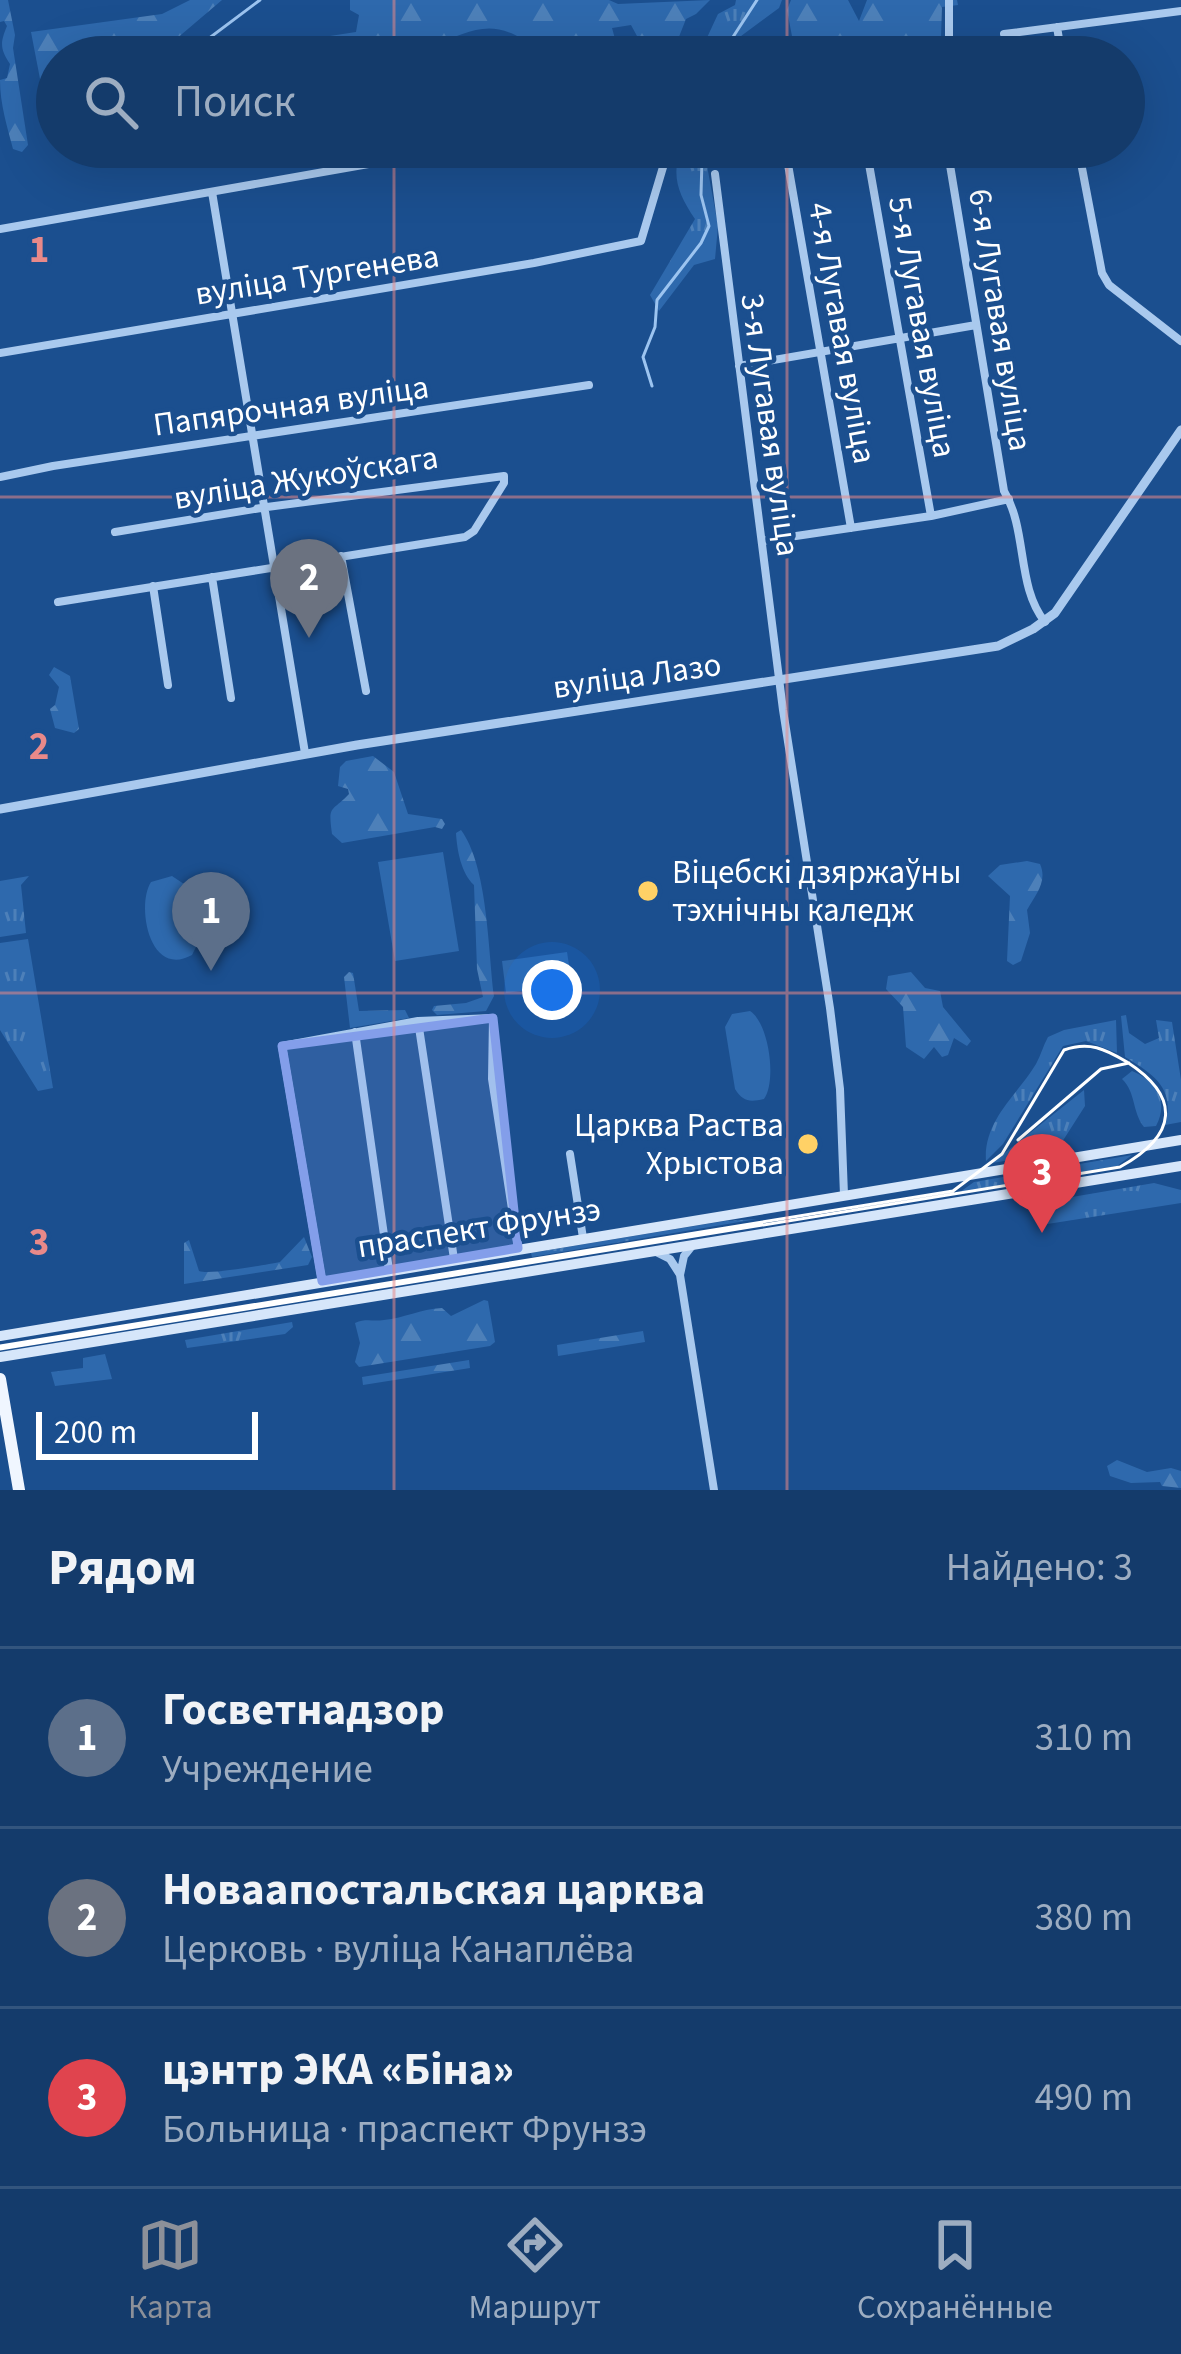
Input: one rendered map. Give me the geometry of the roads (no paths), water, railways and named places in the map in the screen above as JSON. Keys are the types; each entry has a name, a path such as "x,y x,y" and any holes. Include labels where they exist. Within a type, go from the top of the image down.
{"main road":[{"name":"праспект Фрунзэ","path":"0,1336 1181,1140"},
{"path":"1150,1146 1154,1170"},
{"name":"праспект Фрунзэ","path":"0,1357 1181,1166"},
{"path":"787,1230 776,1219 790,1204"},
{"path":"746,1210 756,1214 761,1224 748,1236"},
{"path":"0,1379 19,1490"}],"street":[{"path":"949,0 949,36"},
{"path":"1004,34 1181,11"},
{"path":"1057,27 1058,36"},
{"path":"0,229 347,168"},
{"name":"вуліца Тургенева","path":"0,353 641,241 662,168"},
{"name":"4-я Лугавая вуліца","path":"789,168 850,528"},
{"name":"5-я Лугавая вуліца","path":"870,168 931,516"},
{"name":"6-я Лугавая вуліца","path":"950,168 1004,491 1016,511 1034,604 1045,622"},
{"path":"1082,168 1102,272 1109,285 1181,341"},
{"name":"3-я Лугавая вуліца","path":"715,175 780,682 835,1048 844,1195"},
{"path":"212,192 305,753"},
{"path":"739,366 976,325"},
{"name":"Папярочная вуліца","path":"0,477 589,385"},
{"name":"вуліца Лазо","path":"0,808 305,753 984,650 1015,640 1045,622 1067,598 1181,430"},
{"name":"вуліца Жукоўскага","path":"115,532 504,476 474,531 465,537 341,556"},
{"path":"762,541 1009,500"},
{"path":"58,602 341,556 366,691"},
{"path":"212,577 231,698"},
{"path":"153,586 168,685"},
{"path":"322,1281 282,1046 418,1021 493,1018 492,1079 518,1248"},
{"path":"418,1021 454,1259"},
{"path":"355,1032 389,1270"},
{"path":"570,1154 583,1238"},
{"path":"692,1246 680,1275 714,1490"},
{"path":"656,1252 670,1258 680,1275"}],"waterway":[{"path":"212,36 260,0"},
{"path":"734,36 757,0"},
{"path":"652,386 643,357 655,327 657,300 709,226 701,195 702,168"}],"tram line":[{"path":"0,1346 953,1191 1002,1154 1064,1050 1073,1047 1097,1048 1127,1062 1145,1075 1164,1102 1162,1129 1139,1155 1120,1167 0,1349"},
{"path":"1018,1140 1101,1069 1129,1063"}],"place":[{"name":"Новаапостальская царква","path":"309,638"},
{"name":"Віцебскі дзяржаўны тэхнічны каледж","path":"648,891"},
{"name":"Госветнадзор","path":"211,971"},
{"name":"Царква Раства Хрыстова","path":"808,1144"},
{"name":"цэнтр ЭКА «Біна»","path":"1042,1233"}]}
